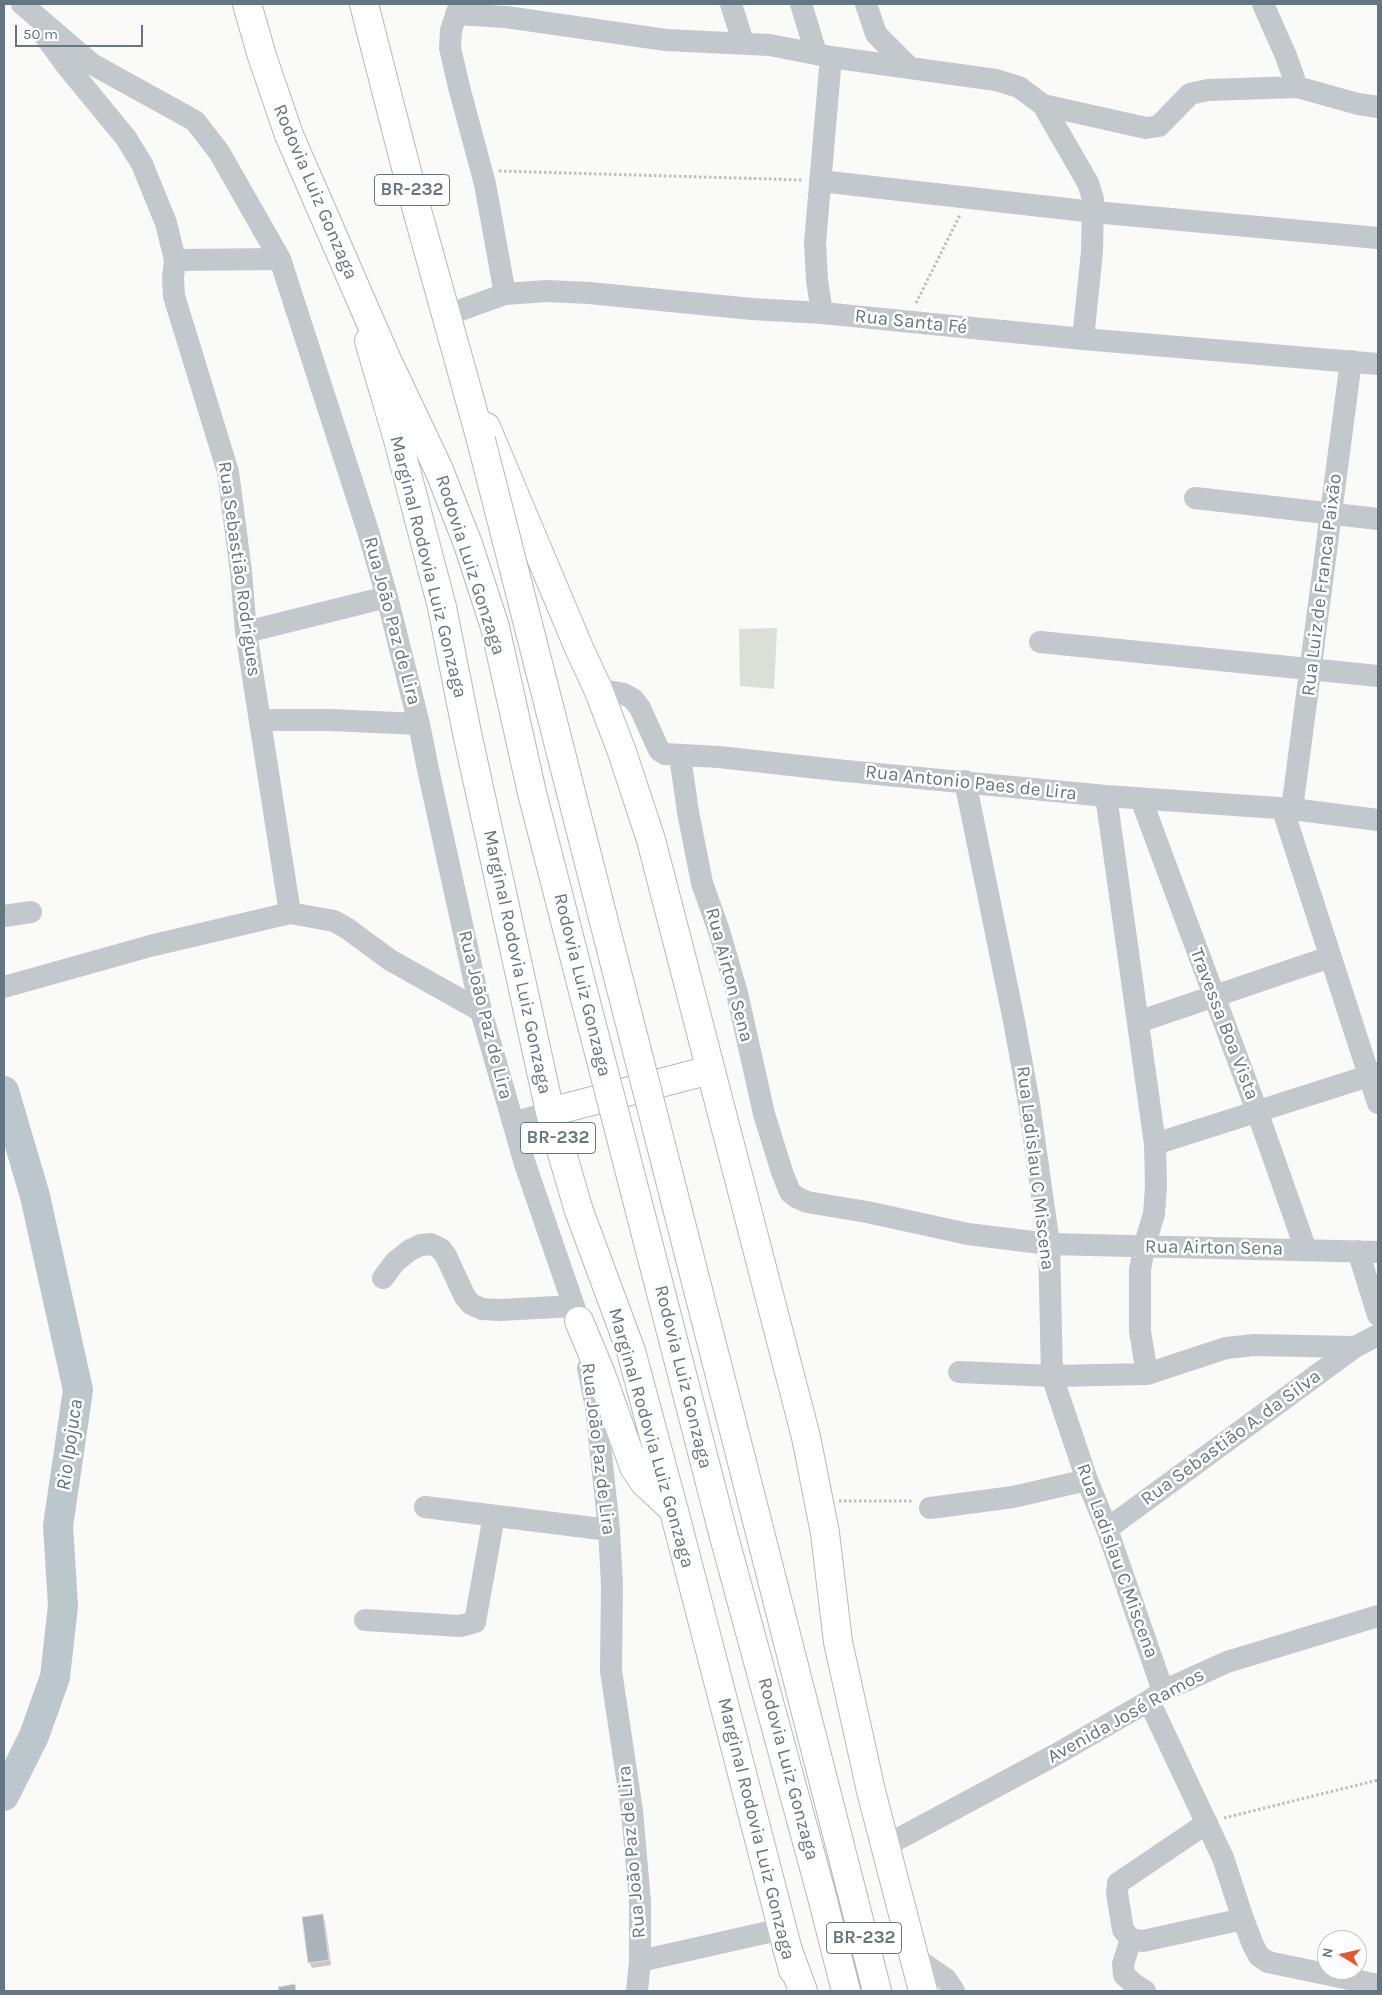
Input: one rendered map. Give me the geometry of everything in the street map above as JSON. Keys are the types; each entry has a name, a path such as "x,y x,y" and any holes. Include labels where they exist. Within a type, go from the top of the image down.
{"main road":[{"name":"Rodovia Luiz Gonzaga","path":"247,4 262,56 289,135 387,360 439,470 468,544 495,627 540,822 723,1533 821,1892 846,1991"},
{"name":"Rodovia Luiz Gonzaga","path":"364,4 415,203 481,440 877,1991"},
{"name":"Marginal Rodovia Luiz Gonzaga","path":"350,275 397,436 442,607 467,733 550,1112 579,1211 631,1351 799,1991"},
{"name":"BR-232","path":"464,375 598,689 622,752 651,840 806,1437 825,1532 838,1642 871,1791 923,1991"},
{"path":"550,1112 710,1070"},
{"path":"576,1313 601,1374 634,1468 644,1482 674,1511"},
{"path":"784,1939 803,1991"}],"street":[{"path":"732,4 742,42"},
{"path":"801,4 823,55 820,181 815,243 817,280 822,313"},
{"path":"866,4 876,34 910,68"},
{"path":"1263,4 1286,56 1297,87"},
{"name":"Rua João Paz de Lira","path":"27,9 92,64 195,121 219,152 280,260 368,531 419,724 481,1011 545,1226 576,1313 596,1407 609,1530 612,1585 611,1671 632,1811 640,1902 640,1961 637,1991"},
{"name":"Rua Sebastião Rodrigues","path":"27,9 66,65 112,119 142,164 166,223 175,260 174,296 228,472 241,572 246,632 290,913"},
{"path":"505,294 481,170 450,48 451,30 458,9 666,40 742,42 770,45 823,55 996,80 1019,87 1043,105 1088,183 1093,199 1092,252 1083,339"},
{"path":"1043,105 1146,128 1159,126 1184,99 1190,94 1200,91 1297,87 1378,108"},
{"path":"820,181 1094,212 1378,238"},
{"path":"175,260 280,260"},
{"name":"Rua Santa Fé","path":"447,315 505,294 547,291 589,293 752,309 822,313 1083,339 1378,364"},
{"name":"Rua Luiz de Franca Paixão","path":"1351,361 1311,670 1288,810 1330,957 1374,1074 1378,1103"},
{"path":"1195,498 1378,519"},
{"path":"246,632 387,598"},
{"path":"1040,642 1378,676"},
{"name":"Rua Antonio Paes de Lira","path":"598,689 624,694 633,699 640,708 659,750 665,754 719,757 1106,796 1288,810 1378,820"},
{"path":"261,720 330,720 419,724"},
{"name":"Rua Airton Sena","path":"680,756 688,812 702,883 737,993 764,1114 782,1172 790,1192 796,1197 807,1202 867,1212 968,1234 1049,1244 1368,1252"},
{"name":"Rua Ladislau C Miscena","path":"965,781 1014,1022 1049,1244 1052,1376 1088,1480 1108,1529 1156,1696 1222,1858 1253,1946 1259,1956 1268,1962 1378,1985"},
{"path":"1106,796 1156,1144 1154,1214 1144,1247 1140,1270 1140,1331 1146,1374"},
{"name":"Travessa Boa Vista","path":"1140,799 1212,996 1257,1111 1306,1250"},
{"path":"4,916 31,912"},
{"path":"4,987 150,946 290,913 334,921 390,960 481,1011"},
{"path":"1138,1022 1330,957"},
{"path":"1156,1144 1374,1074"},
{"path":"513,1123 550,1112"},
{"path":"383,1278 395,1262 410,1250 421,1245 431,1244 441,1249 446,1256 465,1297 471,1304 482,1308 500,1310 576,1313"},
{"path":"1368,1252 1378,1315"},
{"name":"Rua Sebastião A. da Silva","path":"1108,1529 1355,1348 1378,1335"},
{"path":"959,1372 1052,1376 1146,1374 1226,1348 1254,1345 1355,1348"},
{"path":"930,1508 1013,1497 1088,1480"},
{"path":"425,1507 609,1530"},
{"path":"365,1620 460,1626 475,1622 478,1616 494,1516"},
{"name":"Avenida José Ramos","path":"885,1846 1055,1755 1156,1696 1228,1662 1378,1616"},
{"path":"1207,1823 1118,1883 1117,1893 1123,1930 1131,1939 1143,1942 1243,1919"},
{"name":"Rua João Paz de Lira","path":"640,1961 784,1939"},
{"path":"1131,1939 1123,1964 1124,1975 1145,1991"},
{"path":"914,1957 946,1979 954,1991"}],"path":[{"path":"481,170 820,181"},
{"path":"904,322 919,300 968,197"},
{"path":"819,1501 910,1500 930,1508"},
{"path":"1207,1823 1378,1780"}],"shaded area":[{"path":"777,628 774,689 740,686 739,629"}],"building":[{"path":"323,1914 329,1960 308,1963 302,1917"},
{"path":"295,1984 296,1991 279,1991 278,1987"}],"waterway":[{"name":"Rio Ipojuca","path":"4,1091 35,1196 78,1390 58,1526 63,1606 55,1677 34,1736 4,1796"}]}
